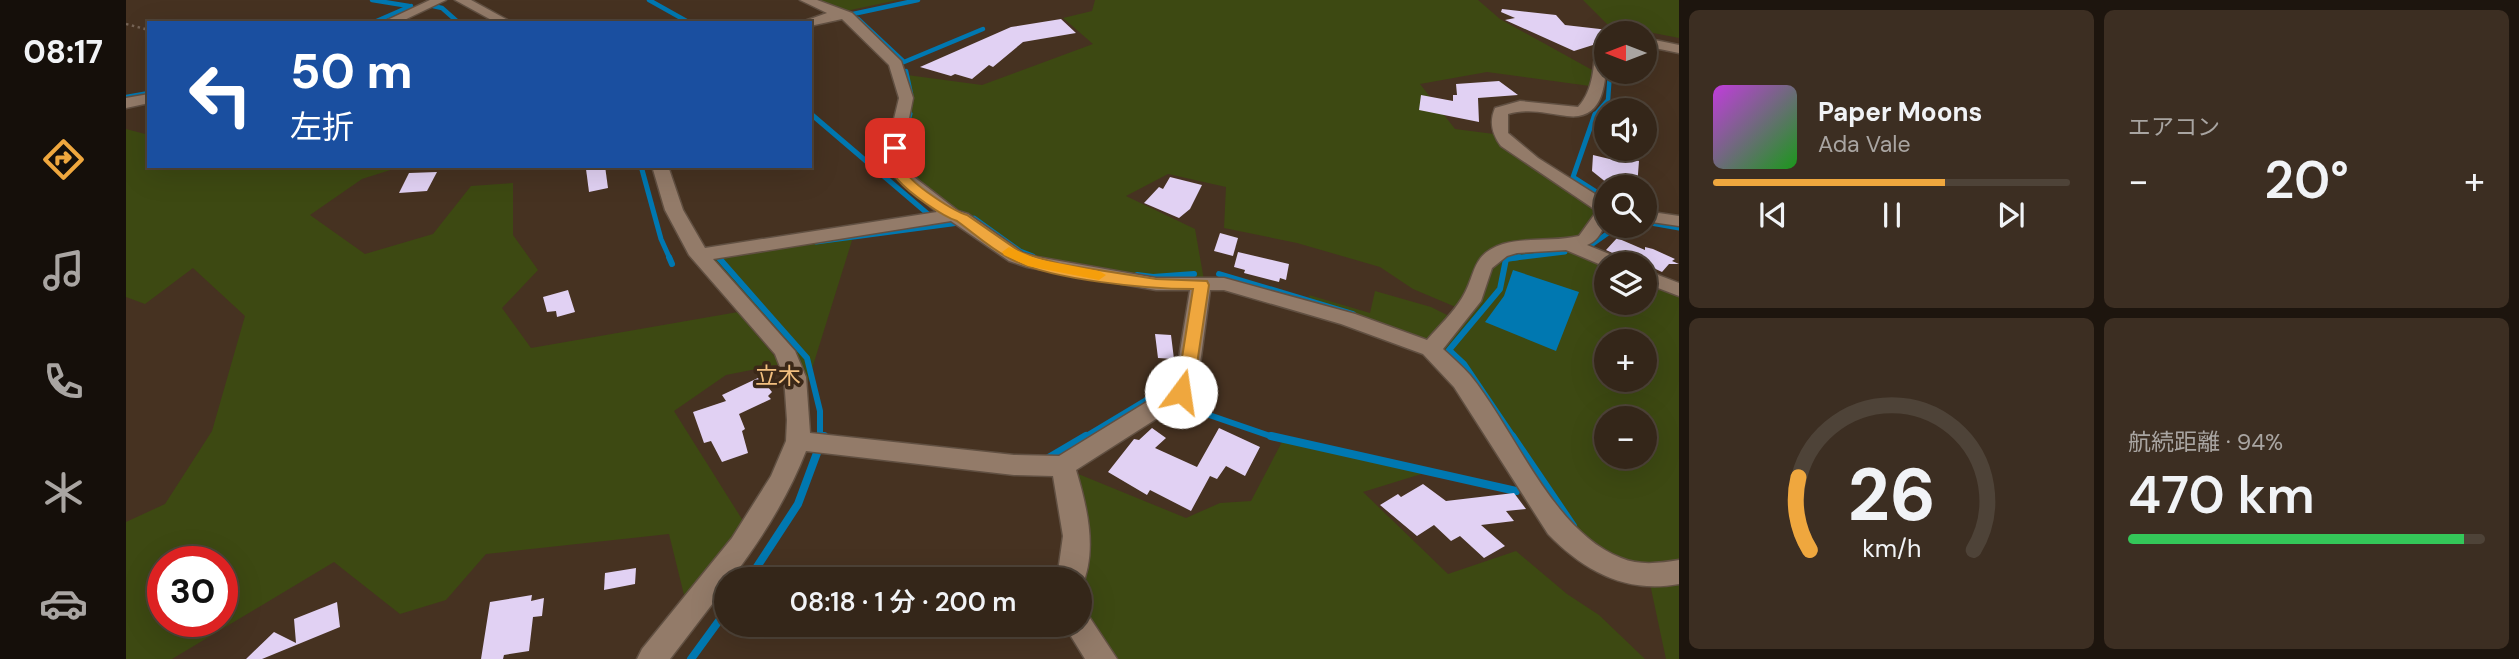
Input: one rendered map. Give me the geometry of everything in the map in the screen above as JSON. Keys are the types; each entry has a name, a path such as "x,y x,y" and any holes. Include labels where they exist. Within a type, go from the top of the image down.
{"street":[{"path":"392,21 440,0"},
{"path":"461,0 503,21"},
{"path":"806,0 847,16 896,64 906,98 895,148 895,160 903,177 1016,257 1034,263 1156,284 1224,284 1348,319 1430,349 1462,381 1557,526 1573,544 1614,570 1660,577 1679,572"},
{"path":"812,21 841,13"},
{"path":"1657,44 1679,49"},
{"path":"1594,200 1513,150 1500,134 1500,111 1508,107 1533,106 1571,113 1584,111 1596,97 1598,84"},
{"path":"126,103 147,98"},
{"path":"652,659 741,545 782,480 798,442 795,377 783,351 699,255 674,210 661,168"},
{"path":"1657,218 1679,221"},
{"path":"699,255 961,219"},
{"path":"1430,349 1470,303 1481,284 1483,266 1496,253 1512,246 1567,244 1585,240 1594,227"},
{"path":"1567,244 1594,255"},
{"path":"1657,281 1679,290"},
{"path":"798,442 1014,465 1063,466 1181,392 1189,364 1201,285"},
{"path":"1063,466 1075,510 1076,540 1073,567"},
{"path":"1086,637 1102,659"}],"path":[{"path":"126,24 147,29"}],"green space":[{"path":"812,0 898,0 846,11"},
{"path":"1095,0 1478,0 1500,19 1594,71 1590,86 1487,72 1420,84 1455,129 1494,134 1594,204 1594,216 1576,241 1491,249 1458,308 1413,289 1380,267 1297,243 1224,228 1226,187 1168,174 1126,196 1195,229 1204,280 1155,281 1021,255 914,182 901,160 911,99 907,75 982,85 1093,44 1063,18 1092,11"},
{"path":"1583,0 1679,0 1679,38 1657,34 1657,21 1604,21"},
{"path":"126,129 147,134 147,168 397,168 362,179 310,215 365,254 433,234 471,186 513,183 513,235 538,270 502,308 531,348 738,312 781,364 726,375 674,411 745,524 685,599 669,534 486,554 446,600 400,614 334,562 238,619 238,546 147,546 147,637 209,637 172,659 126,659 126,522 165,504 212,431 245,316 193,268 145,304 126,297"},
{"path":"854,234 806,388 802,367 784,338 710,258"},
{"path":"1572,248 1594,257 1594,315 1657,315 1657,283 1679,293 1679,565 1642,572 1582,544 1437,346 1486,290 1492,264 1512,250"},
{"path":"1375,291 1431,307 1449,316 1427,340 1311,304 1309,295 1370,313"},
{"path":"1284,438 1431,471 1363,492 1448,574 1516,551 1567,594 1599,615 1645,659 1112,659 1092,630 1092,567 1077,567 1071,471 1186,518 1220,503 1251,501"},
{"path":"1679,582 1679,659 1666,659 1650,584"}],"water":[{"path":"1513,270 1579,292 1556,351 1485,322 1504,296"}],"building":[{"path":"1502,9 1556,15 1565,25 1594,28 1594,42 1574,51 1505,20 1515,18 1501,12"},
{"path":"1061,19 1076,33 1023,42 993,67 989,65 972,79 920,67 1011,27"},
{"path":"1499,81 1518,95 1478,98 1479,122 1419,110 1421,95 1453,101 1453,95 1457,95 1456,84"},
{"path":"1593,155 1594,161 1639,161 1638,175 1597,175 1592,171"},
{"path":"605,168 608,188 589,192 586,169"},
{"path":"437,172 427,191 399,193 409,173"},
{"path":"1170,177 1202,185 1190,209 1179,218 1144,203 1159,187 1163,189"},
{"path":"1220,233 1238,238 1233,256 1214,251"},
{"path":"1617,238 1645,250 1645,247 1653,249 1675,259 1672,261 1679,264 1669,264 1662,272 1657,270 1657,252 1606,250"},
{"path":"1238,252 1289,264 1286,280 1280,278 1279,282 1244,273 1245,270 1234,267"},
{"path":"568,290 575,312 557,317 556,311 547,312 543,297"},
{"path":"1155,334 1171,335 1174,359 1158,358"},
{"path":"760,377 772,392 768,396 771,399 739,414 745,429 742,431 748,453 722,462 711,441 704,443 693,412 726,401 722,395"},
{"path":"1152,428 1166,438 1155,448 1197,467 1219,428 1260,447 1245,476 1226,466 1217,479 1210,476 1191,511 1150,490 1147,495 1108,472 1134,439 1139,440"},
{"path":"1423,484 1446,501 1514,493 1526,509 1506,511 1514,521 1481,525 1505,546 1484,558 1460,536 1451,541 1434,525 1417,536 1380,505"},
{"path":"636,568 635,584 604,590 605,573"},
{"path":"532,595 531,601 544,598 542,616 533,617 529,651 504,655 503,659 481,659 490,602"},
{"path":"337,602 340,627 262,659 246,659 274,632 296,643 294,619"}],"waterway":[{"path":"372,0 409,6"},
{"path":"649,0 686,21"},
{"path":"853,14 918,0"},
{"path":"377,21 411,6"},
{"path":"433,6 442,8 457,21"},
{"path":"858,19 904,62 983,29"},
{"path":"906,71 911,94 909,116"},
{"path":"1608,98 1609,84"},
{"path":"126,97 147,93"},
{"path":"905,130 910,114"},
{"path":"812,115 928,214"},
{"path":"1594,117 1573,177 1594,190"},
{"path":"902,151 909,172 917,181"},
{"path":"642,168 661,239 670,259"},
{"path":"816,242 959,223 974,218 1020,251 1033,256"},
{"path":"1657,224 1679,228"},
{"path":"1587,248 1601,238"},
{"path":"1506,259 1565,252"},
{"path":"669,257 672,264"},
{"path":"718,257 807,358 820,411 820,436 824,436"},
{"path":"1506,259 1519,257"},
{"path":"1506,259 1500,289 1449,350 1464,364 1514,438"},
{"path":"1137,275 1153,277 1194,274"},
{"path":"1219,274 1353,314"},
{"path":"1083,438 1153,396"},
{"path":"1183,406 1276,438"},
{"path":"1047,459 1086,436"},
{"path":"1271,436 1516,491"},
{"path":"1512,436 1573,526"},
{"path":"757,567 798,504 817,453"},
{"path":"691,659 714,627"}],"slow traffic":[{"path":"1009,252 1034,263 1099,275"}],"district":[{"name":"立木","path":"778,376"}],"route":[{"path":"895,148 895,160 903,177 952,215 962,218 1016,257 1059,269 1156,284 1201,285 1189,364 1181,392"}]}
